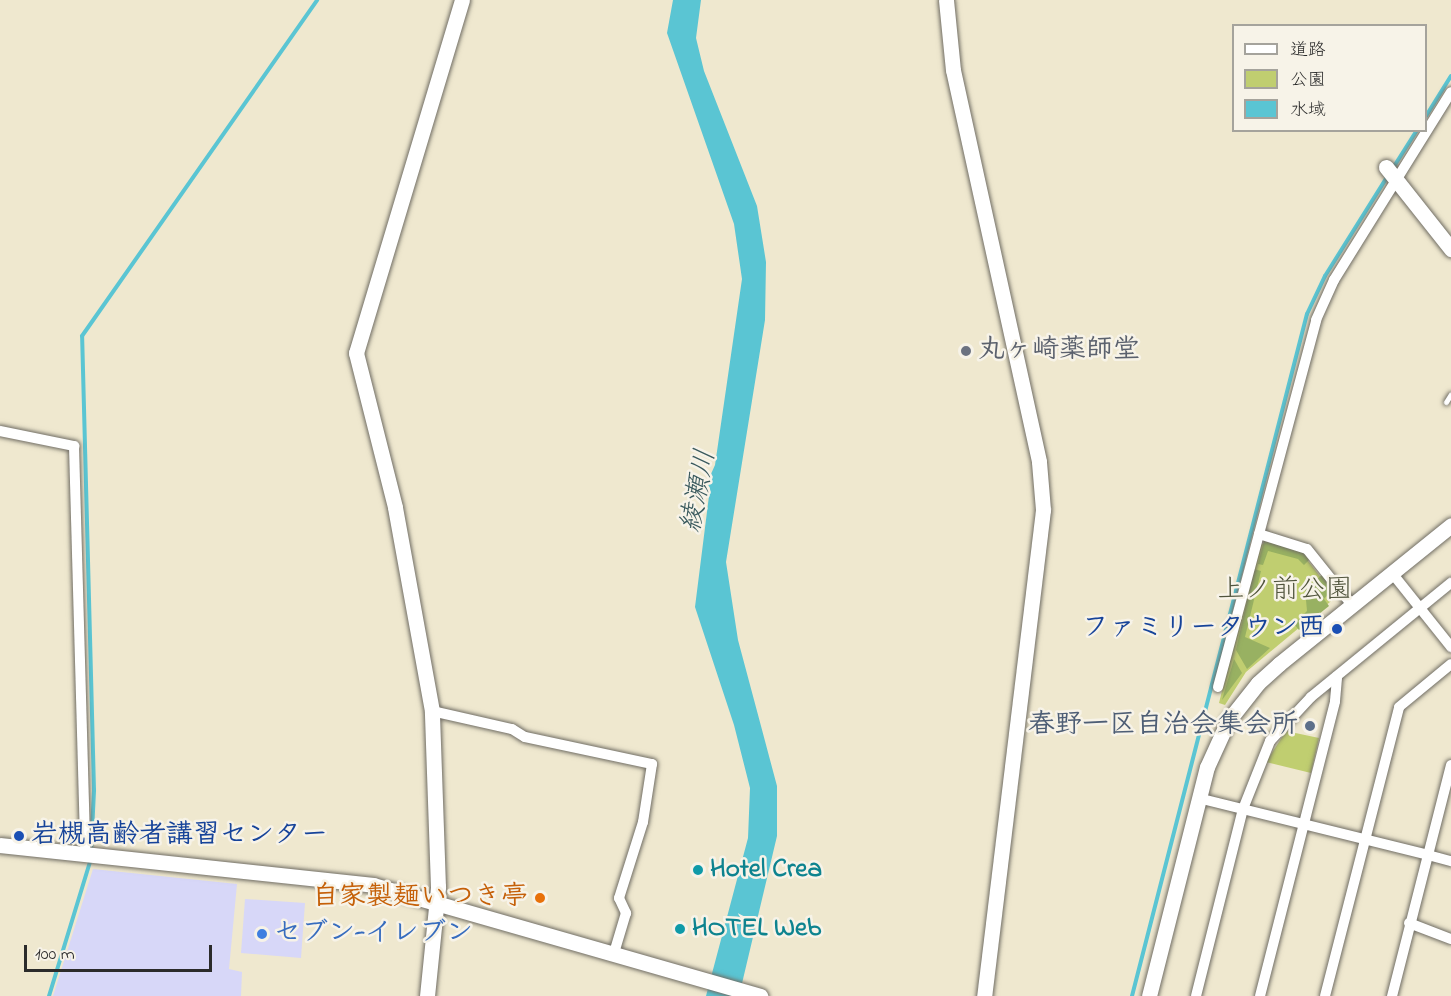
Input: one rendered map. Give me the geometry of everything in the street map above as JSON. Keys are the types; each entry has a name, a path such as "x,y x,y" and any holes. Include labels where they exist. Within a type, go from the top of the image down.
{"street":[{"path":"427,996 438,902 432,711 395,507 356,353 462,0"},
{"path":"946,0 953,70 1037,453 1043,510 984,996"},
{"path":"1427,131 1451,92"},
{"path":"1218,687 1319,312 1334,280 1426,132"},
{"path":"1386,167 1451,249"},
{"path":"0,431 74,446 90,852"},
{"path":"1149,996 1198,798 1217,742 1243,701 1279,664 1451,525"},
{"path":"1259,534 1307,549 1352,605"},
{"path":"1392,573 1451,647"},
{"path":"1196,996 1243,809 1270,741 1285,721 1451,582"},
{"path":"1325,996 1399,707 1451,664"},
{"path":"1260,996 1335,701 1337,676"},
{"path":"432,711 512,729 525,737 652,764 643,822 619,898 626,913 614,953"},
{"path":"1392,996 1451,765"},
{"path":"1198,798 1451,861"},
{"path":"0,844 346,881 438,902 753,994"},
{"path":"1409,923 1451,939"}],"lane":[{"path":"1446,402 1451,394"}],"shaded area":[{"path":"93,869 237,884 229,969 242,972 241,996 53,996"},
{"path":"245,899 305,903 301,958 241,953"}],"green space":[{"path":"1264,541 1302,551 1309,560 1304,565 1298,559 1268,551 1263,565 1258,564"},
{"name":"上ノ前公園","path":"1264,543 1302,553 1336,597 1246,672 1225,705 1219,703 1258,546"},
{"path":"1254,569 1261,571 1245,637 1270,648 1247,669 1236,650"},
{"path":"1322,575 1332,589 1324,599 1329,606 1299,630 1294,624 1307,611 1305,589"},
{"path":"1234,659 1242,673 1222,700"},
{"path":"1286,731 1319,738 1311,773 1266,762"}],"water":[{"path":"673,0 701,0 696,38 704,71 757,206 766,262 765,320 726,562 738,640 777,786 777,836 739,996 706,996 748,838 750,788 734,725 695,607 710,488 707,483 715,465 742,279 734,224 667,33"}],"waterway":[{"path":"91,852 94,790 82,336 317,0"},
{"path":"1427,114 1451,76"},
{"path":"1393,168 1416,132"},
{"path":"1132,996 1307,314 1325,276 1387,177"},
{"path":"49,996 91,859"}],"place":[{"name":"丸ヶ崎薬師堂","path":"966,351"},
{"name":"ファミリータウン西","path":"1337,629"},
{"name":"春野一区自治会集会所","path":"1310,726"},
{"name":"岩槻高齢者講習センター","path":"19,836"},
{"name":"Hotel Crea","path":"698,870"},
{"name":"自家製麺いつき亭","path":"540,898"},
{"name":"HOTEL Web","path":"680,929"},
{"name":"セブン-イレブン","path":"262,934"}],"water label":[{"name":"綾瀬川","path":"700,491"}]}
